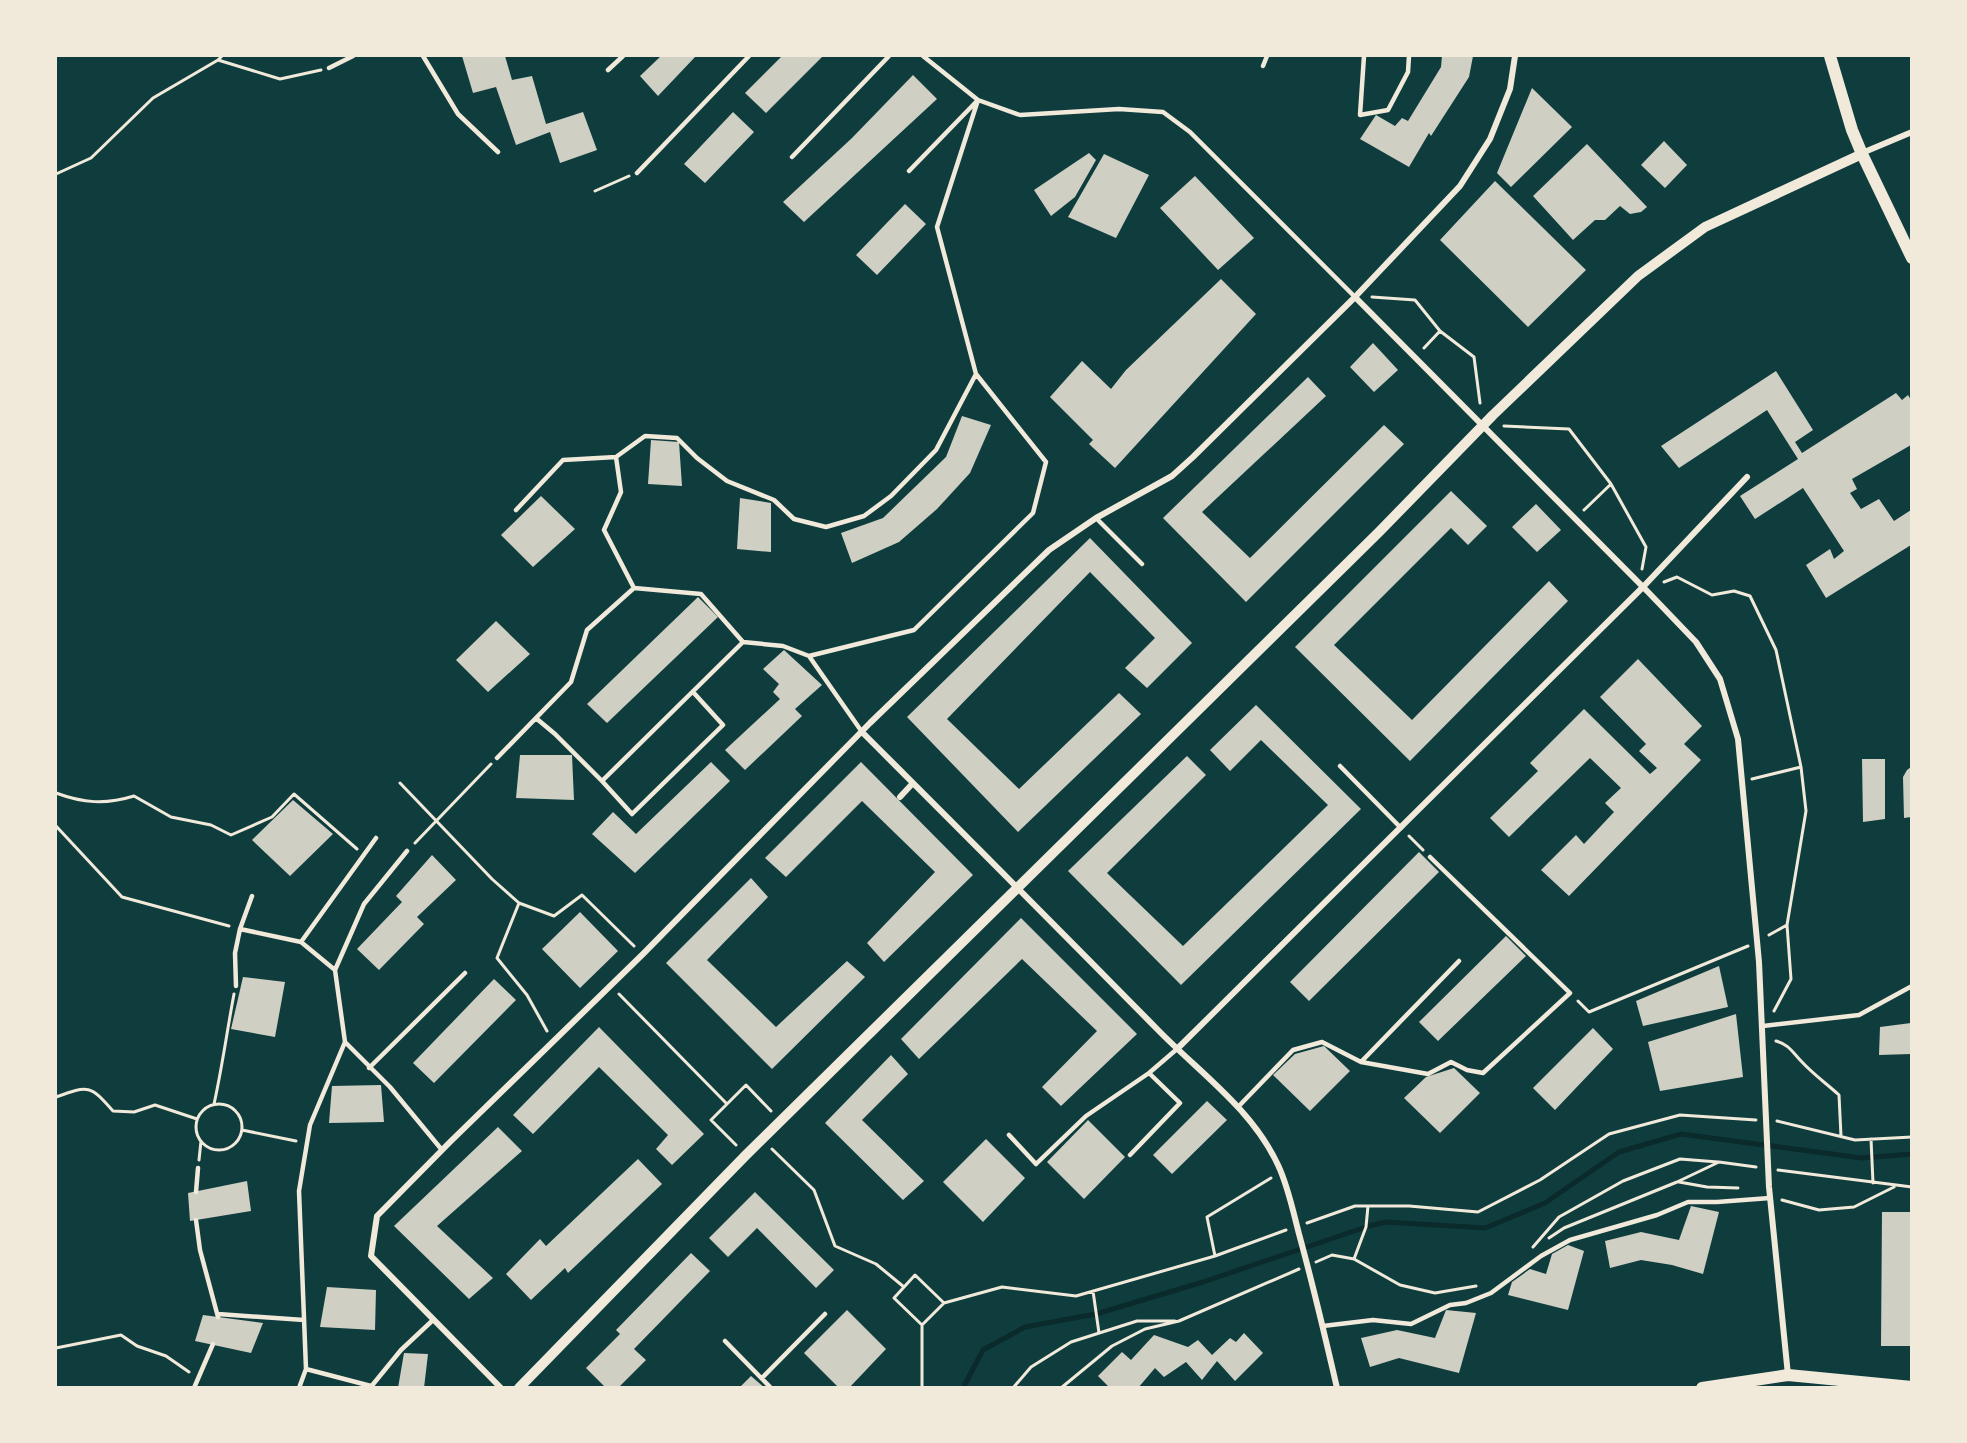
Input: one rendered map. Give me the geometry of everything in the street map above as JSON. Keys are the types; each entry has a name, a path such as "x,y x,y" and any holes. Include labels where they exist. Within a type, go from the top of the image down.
{"main road":[{"path":"1830,56 1852,130 1911,258"},
{"path":"1702,1388 1788,1375 1911,1388"}],"street":[{"path":"501,1388 371,1256 377,1216 643,954 862,732 1049,550 1096,518 1172,476 1355,297 1460,186 1490,139 1510,88 1515,56"},
{"path":"519,1388 742,1160 1379,532 1483,425 1638,276 1705,227 1911,132"},
{"path":"1355,297 1696,642 1720,679 1738,739 1759,962 1769,1187 1788,1375"},
{"path":"1177,1049 1643,587 1747,477"},
{"path":"862,732 1019,887 1177,1049 1238,1107 1260,1132 1278,1166 1291,1205 1313,1284 1337,1388"},
{"path":"900,796 913,783"}],"lane":[{"path":"330,68 353,56"},
{"path":"423,56 458,114 498,152"},
{"path":"608,70 623,56"},
{"path":"637,173 749,56"},
{"path":"792,157 889,56"},
{"path":"923,56 978,100 1020,115 1119,109 1163,112 1190,132 1355,297"},
{"path":"1263,66 1267,56"},
{"path":"1364,56 1360,115 1388,110 1408,72 1409,56"},
{"path":"909,171 978,100"},
{"path":"809,656 914,630 1033,513 1046,462 976,374 937,227 978,100"},
{"path":"516,510 563,460 616,457 645,436 677,438 697,458 727,481 774,500 794,519 826,527 864,516 891,496 936,450 976,374"},
{"path":"616,457 621,492 604,530 634,588"},
{"path":"1096,518 1142,564"},
{"path":"497,758 571,682 587,630 634,588 700,594 743,642 783,646 809,656 862,732"},
{"path":"602,781 743,642"},
{"path":"537,719 555,734 632,814 723,724 693,692"},
{"path":"1340,766 1401,828"},
{"path":"301,942 376,838"},
{"path":"299,1388 306,1369 299,1191 310,1125 345,1042 335,970 364,904 407,851"},
{"path":"1238,1107 1293,1050 1322,1042 1361,1062 1428,1074 1451,1062 1467,1070 1484,1073 1570,993 1430,857"},
{"path":"236,986 235,953 240,929 252,896"},
{"path":"240,929 301,942 335,970"},
{"path":"1361,1062 1459,961"},
{"path":"369,1068 465,973"},
{"path":"1763,1026 1859,1015 1911,987"},
{"path":"345,1042 390,1087 442,1150"},
{"path":"1009,1135 1036,1164 1086,1116 1149,1072 1177,1049"},
{"path":"1130,1155 1180,1103 1149,1072"},
{"path":"196,1192 198,1168"},
{"path":"1323,1326 1373,1320 1411,1324 1450,1305 1466,1303 1491,1293 1541,1256 1570,1240 1657,1215 1688,1202 1770,1197"},
{"path":"196,1220 200,1250 218,1316 304,1320"},
{"path":"762,1378 825,1314"},
{"path":"306,1369 371,1387 400,1350 433,1320"},
{"path":"725,1341 771,1388"},
{"path":"194,1388 213,1344"}],"path":[{"path":"56,174 91,158 153,98 222,56"},
{"path":"218,60 280,79 330,68"},
{"path":"595,191 637,173"},
{"path":"1372,297 1415,300 1440,331 1474,357 1480,404"},
{"path":"1424,348 1440,331"},
{"path":"1504,426 1569,429 1611,484 1646,547 1642,571"},
{"path":"1584,510 1611,484"},
{"path":"1659,584 1677,577 1712,595 1734,591 1750,596 1776,650 1801,767 1806,812 1787,925 1791,979 1774,1011"},
{"path":"407,851 497,758"},
{"path":"1752,779 1801,767"},
{"path":"400,783 492,879 519,903 554,916 582,895 636,947"},
{"path":"56,793 77,801 114,802 134,796 171,817 211,825 231,835 272,817 294,794 363,855"},
{"path":"56,826 122,897 240,929"},
{"path":"1409,836 1430,857"},
{"path":"519,903 497,958 527,995 549,1034"},
{"path":"1769,935 1787,925"},
{"path":"1570,993 1589,1012 1748,946"},
{"path":"214,1104 236,986"},
{"path":"616,991 727,1104"},
{"path":"1776,1041 1792,1048 1801,1062 1839,1095 1841,1136"},
{"path":"736,1145 711,1120 746,1085 771,1111"},
{"path":"56,1097 80,1088 97,1093 113,1111 134,1112 155,1106 197,1119"},
{"path":"198,1168 201,1141 196,1126 197,1119 207,1107 221,1103 235,1110 240,1116 242,1130 235,1144 221,1150 206,1146 201,1141"},
{"path":"1301,1225 1355,1206 1409,1206 1478,1212 1540,1180 1609,1134 1680,1115 1758,1120"},
{"path":"1769,1120 1855,1140 1911,1137"},
{"path":"242,1130 305,1143"},
{"path":"1871,1139 1873,1183"},
{"path":"770,1147 814,1190 835,1246 876,1264 904,1287"},
{"path":"1719,1162 1677,1182 1564,1228 1529,1251 1559,1217 1623,1181 1680,1159 1719,1162 1763,1168"},
{"path":"1774,1170 1911,1187"},
{"path":"1215,1256 1207,1216 1272,1177"},
{"path":"1677,1182 1707,1187 1740,1188"},
{"path":"1782,1200 1819,1210 1854,1207 1896,1186"},
{"path":"1354,1259 1366,1227 1368,1206"},
{"path":"922,1325 944,1304 1002,1287 1076,1296 1215,1256 1291,1229"},
{"path":"1310,1264 1332,1255 1354,1259 1400,1285 1435,1293 1484,1285"},
{"path":"1061,1388 1112,1346 1145,1329 1179,1321 1299,1269"},
{"path":"922,1388 922,1325 894,1298 915,1275 944,1304"},
{"path":"1094,1291 1099,1333"},
{"path":"1013,1388 1031,1366 1071,1342 1137,1321 1179,1321"},
{"path":"56,1348 121,1335 137,1346 166,1356 199,1379"}],"building":[{"path":"462,56 505,56 512,80 532,76 546,124 583,112 597,150 560,163 550,132 516,145 496,87 473,93"},
{"path":"661,56 696,56 658,96 640,76"},
{"path":"782,56 823,56 766,113 745,93"},
{"path":"1442,56 1473,56 1469,77 1431,136 1429,133 1409,167 1360,139 1376,115 1395,126 1402,118 1408,121 1441,67"},
{"path":"913,75 937,99 804,222 783,202 852,138"},
{"path":"1532,88 1572,127 1511,187 1497,173"},
{"path":"733,112 754,132 705,183 684,164"},
{"path":"1664,141 1687,165 1665,188 1641,165"},
{"path":"1587,144 1647,207 1641,212 1630,214 1620,206 1605,220 1595,220 1573,240 1533,196"},
{"path":"1089,153 1096,160 1075,197 1051,216 1034,190"},
{"path":"1104,154 1149,175 1116,238 1068,217"},
{"path":"1195,176 1254,238 1218,270 1160,208"},
{"path":"1495,181 1586,270 1528,327 1440,240"},
{"path":"905,204 926,224 877,275 856,255"},
{"path":"1221,279 1256,314 1115,468 1089,444 1093,440 1050,397 1082,361 1111,389 1126,370"},
{"path":"1373,343 1398,370 1374,392 1350,367"},
{"path":"1776,371 1813,430 1795,442 1802,453 1896,393 1902,400 1908,395 1911,400 1911,445 1852,479 1857,489 1850,493 1861,509 1879,499 1894,521 1911,510 1911,545 1826,598 1806,565 1830,549 1834,559 1844,551 1803,488 1755,519 1740,496 1798,459 1767,410 1679,468 1661,446"},
{"path":"1308,377 1326,396 1202,512 1250,558 1384,425 1404,444 1246,602 1163,518"},
{"path":"962,416 991,425 970,473 937,509 899,542 852,563 841,533 883,518 946,457"},
{"path":"651,440 679,442 682,486 648,484"},
{"path":"1451,491 1487,526 1468,545 1451,528 1334,645 1412,720 1549,581 1568,601 1410,761 1295,647"},
{"path":"541,496 575,529 533,567 501,535"},
{"path":"740,498 771,503 771,552 737,549"},
{"path":"1536,504 1561,530 1537,552 1512,527"},
{"path":"1090,538 1192,643 1147,688 1125,668 1155,638 1090,572 947,719 1019,789 1119,693 1141,714 1018,832 907,717"},
{"path":"698,597 718,617 607,723 587,704"},
{"path":"496,621 530,654 488,692 456,660"},
{"path":"784,650 822,685 795,709 802,716 745,770 725,750 780,699 773,692 779,684 763,669"},
{"path":"1638,659 1702,726 1684,744 1701,760 1569,896 1541,870 1576,835 1584,844 1614,812 1605,803 1621,788 1590,758 1509,837 1490,818 1538,771 1530,763 1584,709 1650,774 1657,768 1639,751 1646,744 1600,697"},
{"path":"1256,705 1361,809 1181,985 1068,871 1187,756 1206,775 1107,873 1183,946 1328,805 1261,740 1230,771 1210,750"},
{"path":"520,755 572,755 574,800 516,798"},
{"path":"1862,759 1885,759 1885,819 1863,822"},
{"path":"711,762 730,781 635,873 592,834 613,812 636,834"},
{"path":"861,762 973,875 884,962 867,943 935,872 862,801 786,877 765,858"},
{"path":"1911,767 1911,817 1904,818 1903,777"},
{"path":"293,800 333,834 290,876 252,840"},
{"path":"1419,852 1439,872 1309,1001 1290,982"},
{"path":"432,855 456,880 417,917 424,924 379,970 357,949 402,902 396,896"},
{"path":"751,878 768,897 707,960 776,1027 847,961 865,977 772,1069 666,963"},
{"path":"580,912 618,951 580,988 542,949"},
{"path":"1021,918 1137,1034 1061,1106 1042,1087 1097,1031 1022,959 919,1059 901,1039"},
{"path":"1506,936 1526,956 1438,1041 1419,1022"},
{"path":"1719,966 1728,1007 1643,1026 1636,1001"},
{"path":"243,977 285,982 275,1037 231,1029"},
{"path":"494,979 516,1000 434,1083 413,1063"},
{"path":"1736,1014 1743,1077 1660,1091 1648,1042"},
{"path":"1911,1023 1911,1054 1879,1055 1880,1027"},
{"path":"599,1027 704,1134 672,1165 656,1149 668,1135 599,1067 533,1134 513,1115"},
{"path":"1593,1028 1613,1049 1555,1110 1533,1088"},
{"path":"1324,1046 1350,1071 1310,1111 1273,1075 1295,1054"},
{"path":"891,1055 908,1074 862,1120 924,1181 903,1200 825,1123"},
{"path":"1454,1068 1480,1093 1440,1133 1404,1098 1426,1077"},
{"path":"381,1085 384,1122 329,1123 332,1086"},
{"path":"1207,1101 1227,1120 1172,1174 1153,1155"},
{"path":"1088,1120 1125,1157 1084,1199 1047,1162"},
{"path":"498,1127 522,1151 437,1226 493,1278 469,1299 394,1226"},
{"path":"986,1139 1025,1178 983,1222 943,1182"},
{"path":"638,1159 662,1184 568,1273 565,1268 531,1300 506,1274 540,1239 546,1246"},
{"path":"247,1181 251,1211 190,1221 188,1193"},
{"path":"755,1192 834,1270 816,1288 757,1228 728,1257 709,1238"},
{"path":"1691,1206 1719,1212 1703,1274 1672,1265 1641,1260 1610,1268 1605,1241 1641,1232 1679,1240"},
{"path":"1882,1212 1911,1212 1911,1346 1881,1346"},
{"path":"1568,1245 1584,1251 1568,1310 1508,1295 1512,1282 1530,1269 1546,1274 1552,1254"},
{"path":"691,1253 710,1271 634,1349 646,1360 618,1388 606,1388 586,1368 620,1334 616,1330"},
{"path":"327,1287 376,1290 375,1330 320,1327"},
{"path":"847,1310 886,1349 849,1388 839,1388 804,1353"},
{"path":"1446,1310 1476,1313 1459,1373 1399,1358 1370,1367 1361,1338 1397,1330 1435,1338"},
{"path":"203,1315 263,1323 251,1353 195,1341"},
{"path":"1244,1333 1263,1353 1235,1381 1217,1361 1202,1380 1186,1362 1164,1377 1155,1368 1138,1388 1110,1388 1098,1376 1122,1352 1131,1360 1154,1335 1188,1347 1198,1340 1212,1355 1230,1338 1236,1342"},
{"path":"404,1353 428,1354 424,1388 398,1388"},
{"path":"751,1376 765,1388 739,1388"}],"waterway":[{"path":"963,1388 983,1350 1025,1327 1096,1314 1203,1282 1385,1222 1485,1228 1545,1203 1619,1152 1681,1134 1862,1158 1912,1154"}]}
